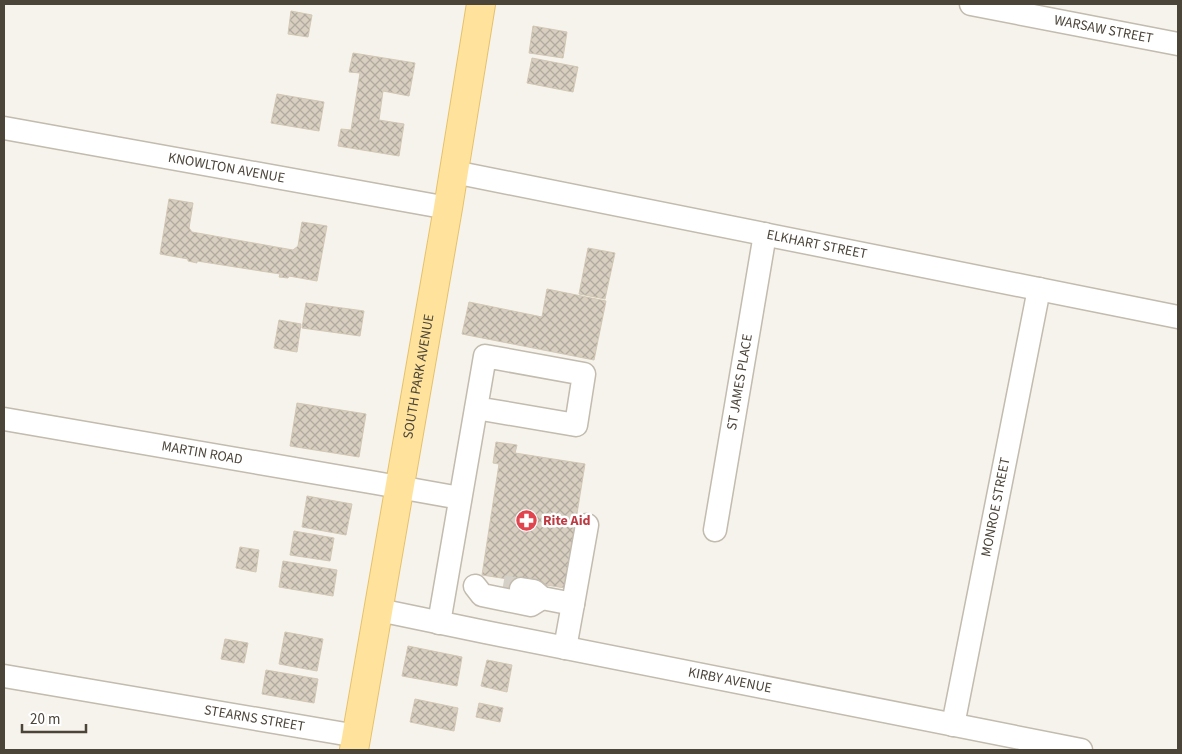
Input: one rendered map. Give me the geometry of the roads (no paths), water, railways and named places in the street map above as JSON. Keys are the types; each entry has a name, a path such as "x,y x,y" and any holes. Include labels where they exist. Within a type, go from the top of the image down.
{"main road":[{"name":"SOUTH PARK AVENUE","path":"356,743 481,4"}],"street":[{"name":"WARSAW STREET","path":"971,4 1178,44"},
{"name":"KNOWLTON AVENUE","path":"4,128 448,208"},
{"name":"ELKHART STREET","path":"454,172 1178,317"},
{"name":"ST JAMES PLACE","path":"715,530 765,234"},
{"name":"MONROE STREET","path":"953,725 1039,289"},
{"path":"439,623 460,498 485,356 584,374 576,425 476,408"},
{"name":"MARTIN ROAD","path":"4,419 460,498"},
{"path":"565,648 587,525"},
{"path":"446,581 475,586 486,583 512,587 534,591 542,598 573,604"},
{"path":"475,586 482,595 531,605 542,598"},
{"name":"KIRBY AVENUE","path":"379,610 1081,750"},
{"name":"STEARNS STREET","path":"4,676 356,743"}],"tunnel":[{"path":"503,586 521,589"}],"place":[{"name":"Rite Aid","path":"527,521"}]}
